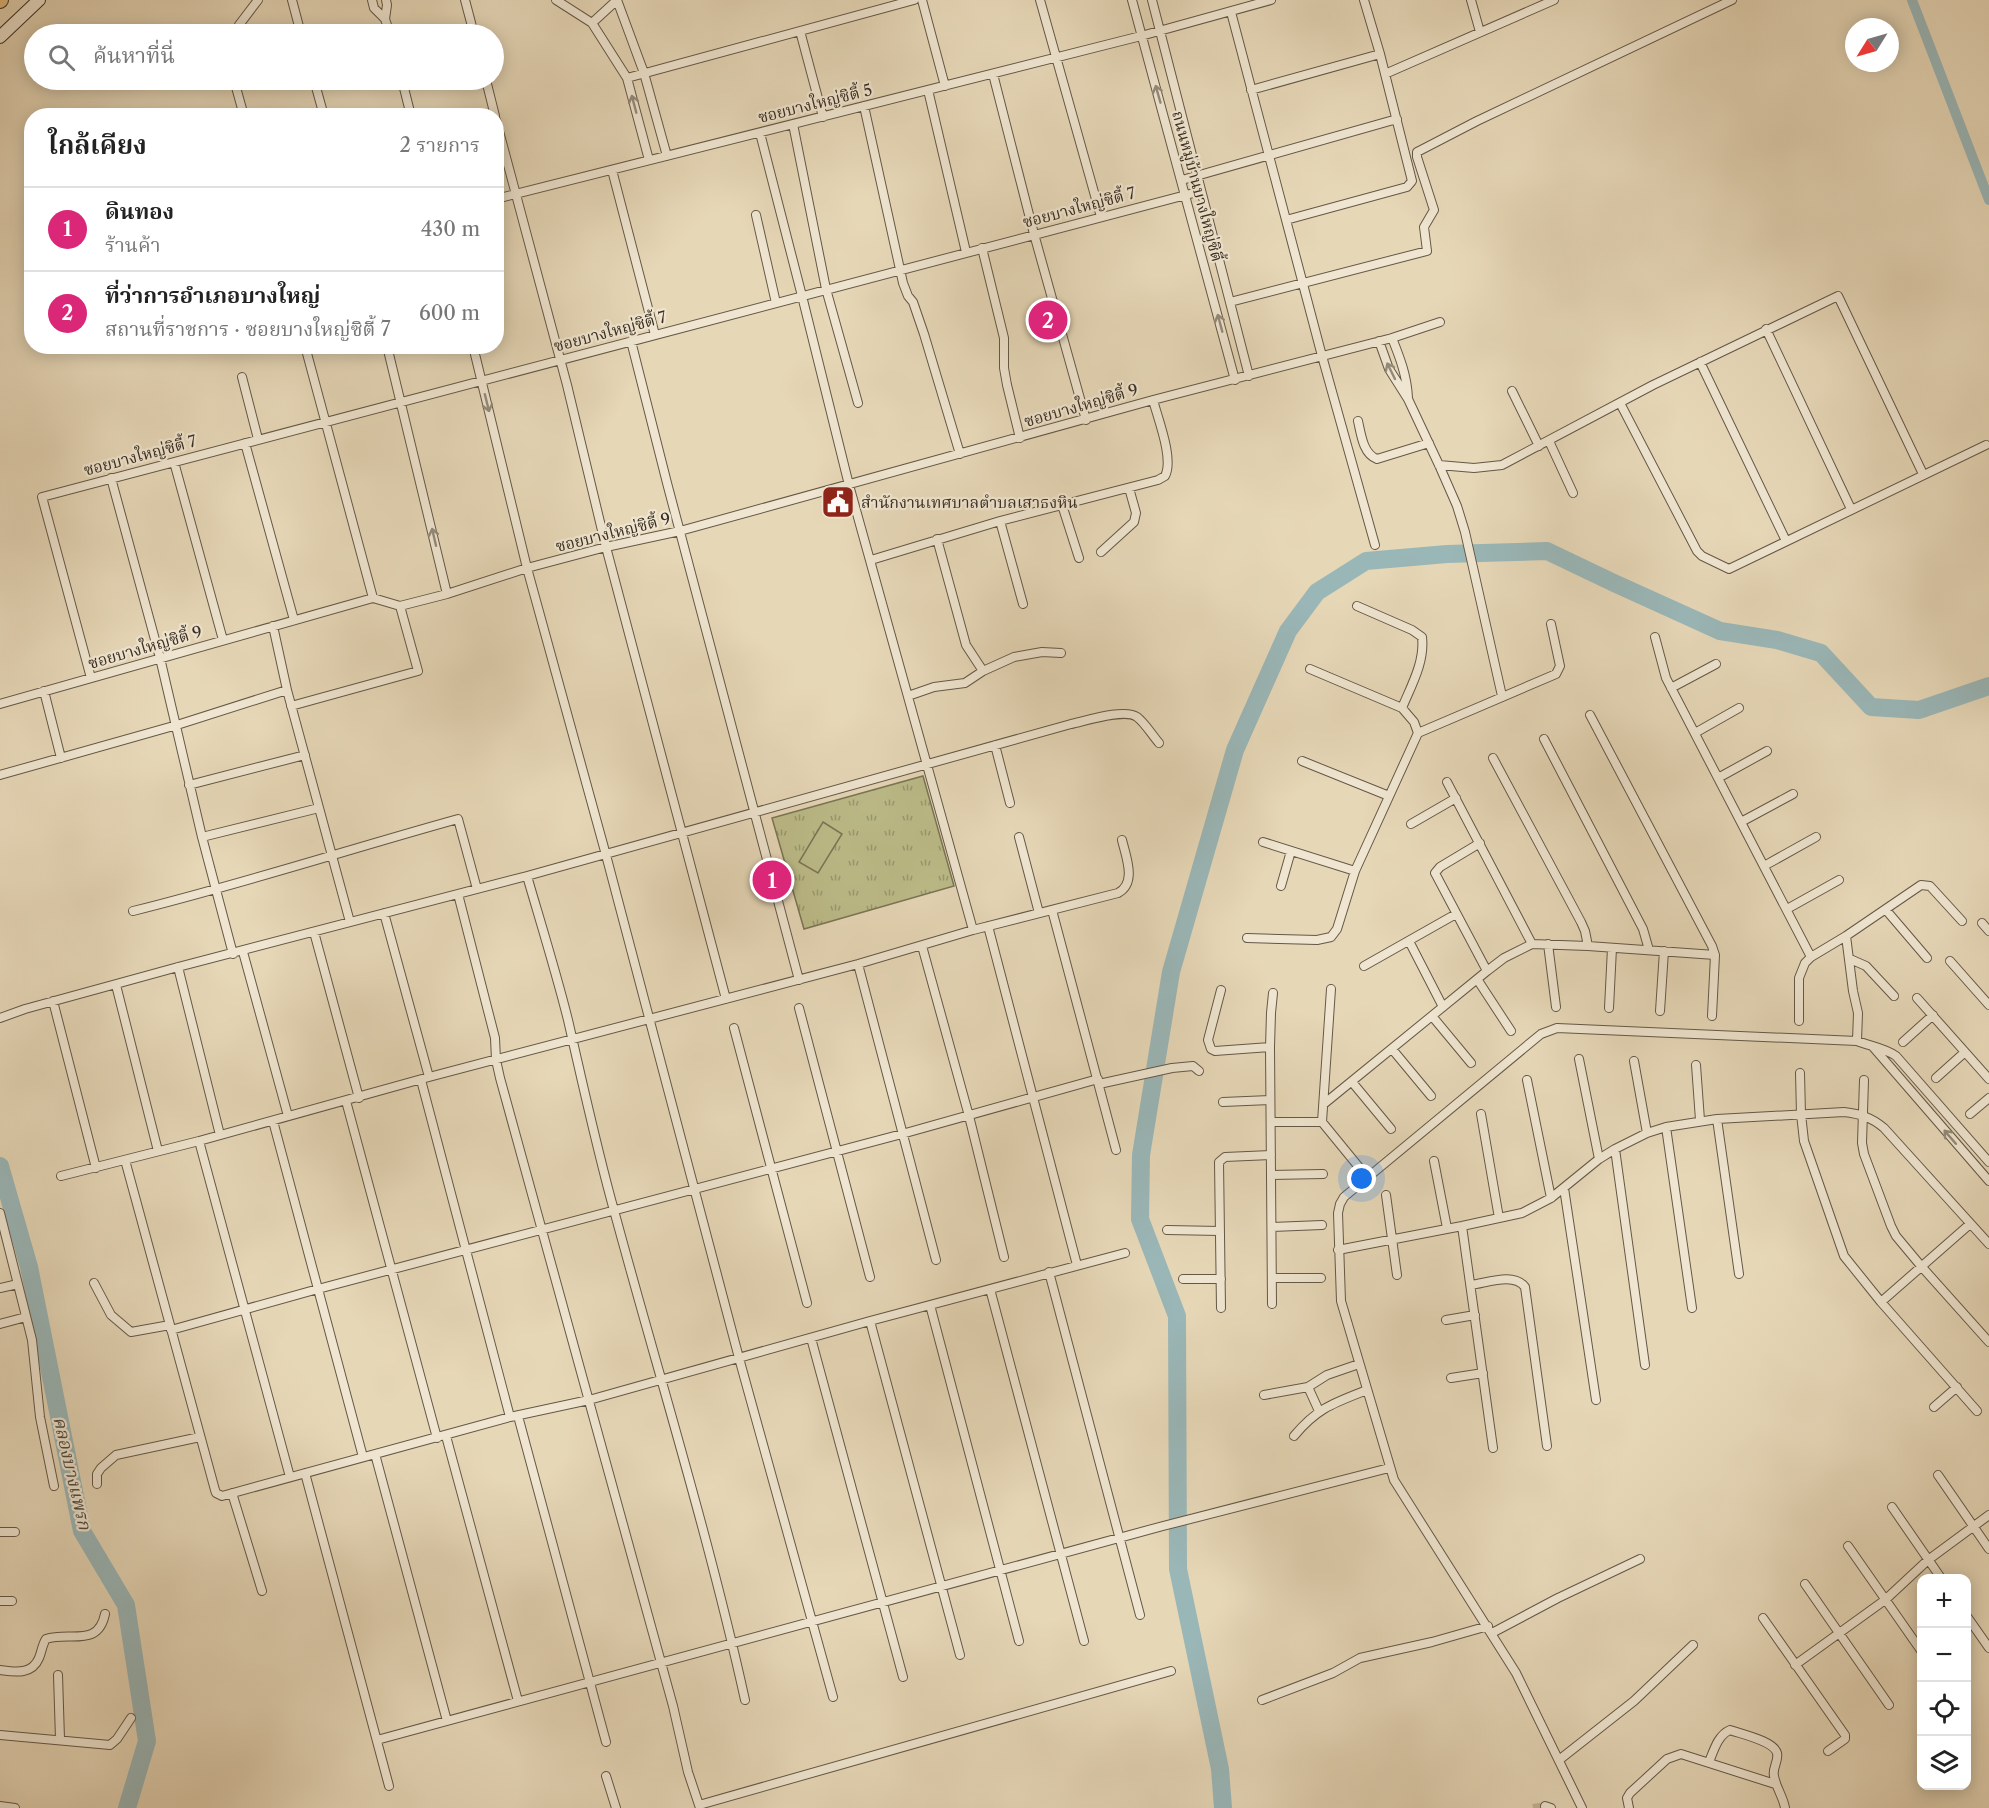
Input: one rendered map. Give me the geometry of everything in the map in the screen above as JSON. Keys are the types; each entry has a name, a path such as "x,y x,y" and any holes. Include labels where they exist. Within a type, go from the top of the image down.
{"main road":[{"path":"0,37 39,0"}],"street":[{"path":"240,24 258,0"},
{"path":"292,0 298,24"},
{"path":"372,0 374,8 386,19"},
{"path":"386,0 387,24"},
{"path":"467,0 472,24"},
{"path":"556,0 592,23 627,78 649,160"},
{"path":"592,23 617,0 644,73 667,156"},
{"path":"627,78 914,0"},
{"path":"922,0 945,86"},
{"path":"1040,0 1101,217"},
{"name":"ถนนหมู่บ้านบางใหญ่ซิตี้","path":"1132,0 1235,380"},
{"name":"ถนนหมู่บ้านบางใหญ่ซิตี้","path":"1152,0 1249,376"},
{"name":"ซอยบางใหญ่ซิตี้ 5","path":"504,197 1159,32 1231,12 1242,4 1271,0"},
{"path":"1286,220 1410,185 1412,177 1364,0"},
{"path":"1471,0 1480,32"},
{"path":"1385,74 1554,0"},
{"path":"1230,302 1427,251 1424,227 1434,210 1417,157 1418,152 1466,126 1732,0"},
{"path":"1231,12 1322,356 1375,545"},
{"path":"800,31 823,117"},
{"path":"1251,90 1380,54"},
{"path":"993,74 1034,234 1086,420"},
{"path":"237,90 242,108"},
{"path":"317,90 322,108"},
{"path":"404,90 409,108"},
{"path":"488,90 493,108"},
{"path":"928,90 966,252"},
{"path":"864,106 905,290 913,302 924,334 960,454"},
{"path":"1182,180 1397,119"},
{"path":"793,124 826,289 858,403"},
{"path":"760,133 849,484 973,930"},
{"path":"504,150 560,360 606,547 726,999"},
{"path":"612,170 655,335"},
{"name":"ซอยบางใหญ่ซิตี้ 7","path":"91,678 42,497 1201,191"},
{"path":"756,215 776,303"},
{"path":"982,248 1004,338 1004,368 1020,438"},
{"path":"1439,465 1474,468 1502,465 1700,362 1838,296 1923,474"},
{"name":"ซอยบางใหญ่ซิตี้ 9","path":"400,606 447,594 527,568 606,547 680,531 1153,400 1392,338 1440,322"},
{"path":"1766,329 1851,509"},
{"path":"1392,338 1403,366 1408,399"},
{"path":"631,341 799,980"},
{"path":"1379,341 1389,369 1408,399 1457,506 1502,696"},
{"path":"291,706 418,671 400,606 373,598 307,354"},
{"path":"389,354 447,594"},
{"path":"475,354 527,568 606,855 693,1189 833,1697"},
{"path":"1700,362 1785,541"},
{"path":"242,377 258,439"},
{"path":"1512,392 1539,446"},
{"path":"871,560 1000,521 1158,480 1165,476 1167,471 1167,454 1153,400"},
{"path":"1620,403 1692,543 1702,556 1729,569 1986,445"},
{"path":"1358,421 1365,448 1372,457 1377,459 1429,443"},
{"path":"1549,441 1573,493"},
{"path":"245,443 294,620"},
{"path":"174,462 223,640"},
{"path":"111,478 160,658 189,785 233,954"},
{"path":"1101,552 1134,522 1136,513 1129,488"},
{"path":"1062,505 1079,558"},
{"path":"1000,521 1023,604"},
{"path":"937,539 966,645 983,671"},
{"name":"ซอยบางใหญ่ซิตี้ 9","path":"0,704 373,598"},
{"path":"1357,606 1412,630 1422,638 1423,651 1402,708"},
{"path":"1247,938 1326,940 1331,937 1337,929 1355,871 1418,733 1556,674 1560,666 1551,624"},
{"path":"273,626 291,706 350,922"},
{"path":"1655,637 1663,671 1671,688 1811,957"},
{"path":"908,696 934,687 965,683 983,671 1014,657 1042,651 1061,653"},
{"path":"1671,688 1716,664"},
{"path":"1310,669 1402,708 1410,715 1418,733"},
{"path":"0,775 177,725 287,690"},
{"path":"44,692 61,758"},
{"path":"1695,733 1739,708"},
{"path":"0,1018 178,967 243,952 606,855 1071,724 1131,714 1137,717 1159,743"},
{"path":"1590,715 1712,946 1715,955 1712,1016"},
{"path":"1544,739 1643,929 1649,950"},
{"path":"995,746 1010,803"},
{"path":"1718,778 1767,751"},
{"path":"189,785 305,755"},
{"path":"1493,758 1581,922 1588,946"},
{"path":"1302,761 1389,796"},
{"path":"1447,782 1532,944"},
{"path":"1741,822 1793,794"},
{"path":"1411,824 1456,798"},
{"path":"202,837 319,808"},
{"path":"133,911 216,890 458,819 477,889"},
{"path":"1019,837 1039,913"},
{"path":"1764,866 1816,837"},
{"path":"61,1176 799,980 973,930 1121,891 1129,879 1122,840"},
{"path":"1263,842 1355,871"},
{"path":"1480,843 1440,867 1435,873 1487,971"},
{"path":"1281,886 1291,851"},
{"path":"527,876 568,1021 614,1212 732,1643 745,1700"},
{"path":"1787,909 1839,880"},
{"path":"1799,1021 1799,978 1801,970 1811,957 1924,884 1930,886 1962,921"},
{"path":"458,894 495,1038 496,1060 699,1806 1171,1671"},
{"path":"1052,910 1116,1150"},
{"path":"1886,910 1927,958"},
{"path":"384,913 466,1251 591,1682 606,1742"},
{"path":"1364,966 1456,915"},
{"path":"1982,923 1989,931"},
{"path":"988,926 1077,1264"},
{"path":"315,932 359,1098"},
{"path":"1846,936 1858,1012 1857,1041"},
{"path":"1409,941 1443,1007"},
{"path":"1325,1103 1487,971 1511,954 1532,944 1715,955"},
{"path":"1548,944 1556,1007"},
{"path":"922,946 969,1116 1004,1257"},
{"path":"1609,1008 1612,948"},
{"path":"1660,1011 1664,951"},
{"path":"243,952 288,1116"},
{"path":"1850,959 1866,966 1894,996"},
{"path":"1950,961 1989,1005"},
{"path":"858,964 936,1260"},
{"path":"178,967 220,1135"},
{"path":"1477,979 1511,1031"},
{"path":"116,985 158,1151"},
{"path":"1331,989 1322,1122 1367,1177"},
{"path":"1221,990 1208,1040 1210,1049 1215,1051 1270,1047"},
{"path":"1272,1304 1270,1047 1273,993"},
{"path":"1917,998 1989,1079"},
{"path":"53,1001 96,1168"},
{"path":"799,1008 870,1278"},
{"path":"1432,1016 1470,1063"},
{"path":"1903,1042 1933,1016"},
{"path":"734,1028 807,1303"},
{"path":"1582,1808 1516,1673 1400,1491 1389,1468 1341,1301 1338,1213 1344,1197 1541,1034 1557,1028 1857,1041 1887,1050 1896,1056 1989,1162"},
{"path":"1873,1047 1989,1180"},
{"path":"1392,1049 1431,1096"},
{"path":"1936,1078 1965,1052"},
{"path":"1579,1059 1599,1159"},
{"path":"1634,1061 1647,1133"},
{"path":"1696,1065 1700,1120"},
{"path":"94,1283 111,1315 126,1329 136,1332 170,1328 614,1212 1034,1097 1172,1068 1193,1066 1199,1071"},
{"path":"1800,1073 1804,1141 1839,1246 1847,1261 1881,1302 1977,1411"},
{"path":"1527,1080 1551,1198"},
{"path":"1864,1080 1862,1115 1864,1154 1896,1236 1989,1342"},
{"path":"1352,1082 1391,1129"},
{"path":"1970,1114 1989,1098"},
{"path":"1223,1102 1270,1100"},
{"path":"346,1101 392,1270 518,1701"},
{"path":"1338,1250 1522,1213 1551,1198 1615,1149 1647,1133 1666,1127 1700,1120 1844,1112 1862,1115 1874,1120 1884,1128 1989,1244"},
{"path":"1481,1114 1499,1218"},
{"path":"1717,1119 1740,1274"},
{"path":"273,1121 363,1457"},
{"path":"1271,1122 1322,1122"},
{"path":"1666,1127 1692,1308"},
{"path":"199,1141 290,1477"},
{"path":"1615,1149 1645,1365"},
{"path":"1221,1308 1220,1162 1228,1156 1271,1155"},
{"path":"125,1160 215,1491 219,1495 232,1494 514,1417 589,1400 1077,1264 1125,1253"},
{"path":"1434,1161 1447,1228"},
{"path":"1271,1175 1323,1174"},
{"path":"1564,1188 1596,1400"},
{"path":"1386,1195 1397,1275"},
{"path":"0,1213 32,1340 40,1417 54,1486"},
{"path":"1881,1302 1970,1224"},
{"path":"1272,1227 1322,1226"},
{"path":"1462,1226 1493,1448"},
{"path":"1167,1230 1220,1231"},
{"path":"1049,1272 1140,1615"},
{"path":"1272,1278 1321,1278"},
{"path":"1183,1280 1221,1279"},
{"path":"1471,1286 1514,1279 1519,1280 1525,1287 1547,1446"},
{"path":"0,1288 18,1284"},
{"path":"990,1289 1084,1641"},
{"path":"930,1305 1019,1641"},
{"path":"1446,1320 1475,1315"},
{"path":"0,1324 27,1317"},
{"path":"870,1321 960,1655"},
{"path":"811,1338 903,1677"},
{"path":"1264,1395 1308,1387 1327,1375 1359,1364"},
{"path":"1451,1378 1483,1373"},
{"path":"1308,1387 1318,1411"},
{"path":"1934,1407 1957,1388"},
{"path":"1294,1436 1318,1411 1367,1390"},
{"path":"97,1484 97,1474 116,1455 200,1437"},
{"path":"375,1454 447,1721"},
{"path":"377,1740 1163,1526 1389,1468"},
{"path":"305,1473 389,1786"},
{"path":"1938,1475 1989,1549"},
{"path":"232,1494 262,1591"},
{"path":"1892,1507 1938,1574"},
{"path":"1796,1665 1885,1600 1928,1560 1989,1515"},
{"path":"0,1532 15,1532"},
{"path":"1848,1546 1917,1645"},
{"path":"1262,1700 1333,1673 1360,1658 1490,1630 1641,1559"},
{"path":"1805,1584 1889,1705"},
{"path":"0,1601 12,1602"},
{"path":"0,1670 22,1672 29,1670 39,1659 46,1639 96,1632 103,1625 105,1614"},
{"path":"1762,1618 1845,1735 1845,1739 1828,1751"},
{"path":"1971,1622 1989,1648"},
{"path":"1559,1760 1634,1701 1693,1645"},
{"path":"58,1675 60,1739"},
{"path":"0,1735 111,1745 131,1718"},
{"path":"1709,1762 1719,1738 1726,1731 1730,1730 1768,1743 1778,1755 1773,1772 1775,1784 1781,1792 1785,1808"},
{"path":"1629,1808 1627,1798 1630,1792 1667,1759 1681,1754 1775,1784"},
{"path":"606,1776 616,1808"},
{"path":"0,1806 15,1808"}],"green space":[{"path":"923,776 954,886 804,929 772,818"},
{"path":"823,822 842,834 818,873 799,862"}],"waterway":[{"path":"1912,0 1989,200"},
{"path":"1223,1808 1220,1769 1178,1569 1177,1316 1140,1219 1141,1155 1171,972 1235,750 1288,631 1317,592 1366,561 1447,554 1547,551 1720,631 1777,640 1821,653 1871,707 1919,710 1989,686"},
{"name":"คลองบางแพรก","path":"0,1166 29,1267 82,1531 126,1605 147,1741 127,1808"}],"tunnel":[{"path":"1533,1808 1545,1806"}],"place":[{"name":"ที่ว่าการอำเภอบางใหญ่","path":"1048,320"},
{"name":"สำนักงานเทศบาลตำบลเสาธงหิน","path":"838,502"},
{"name":"ดินทอง","path":"772,880"}]}
